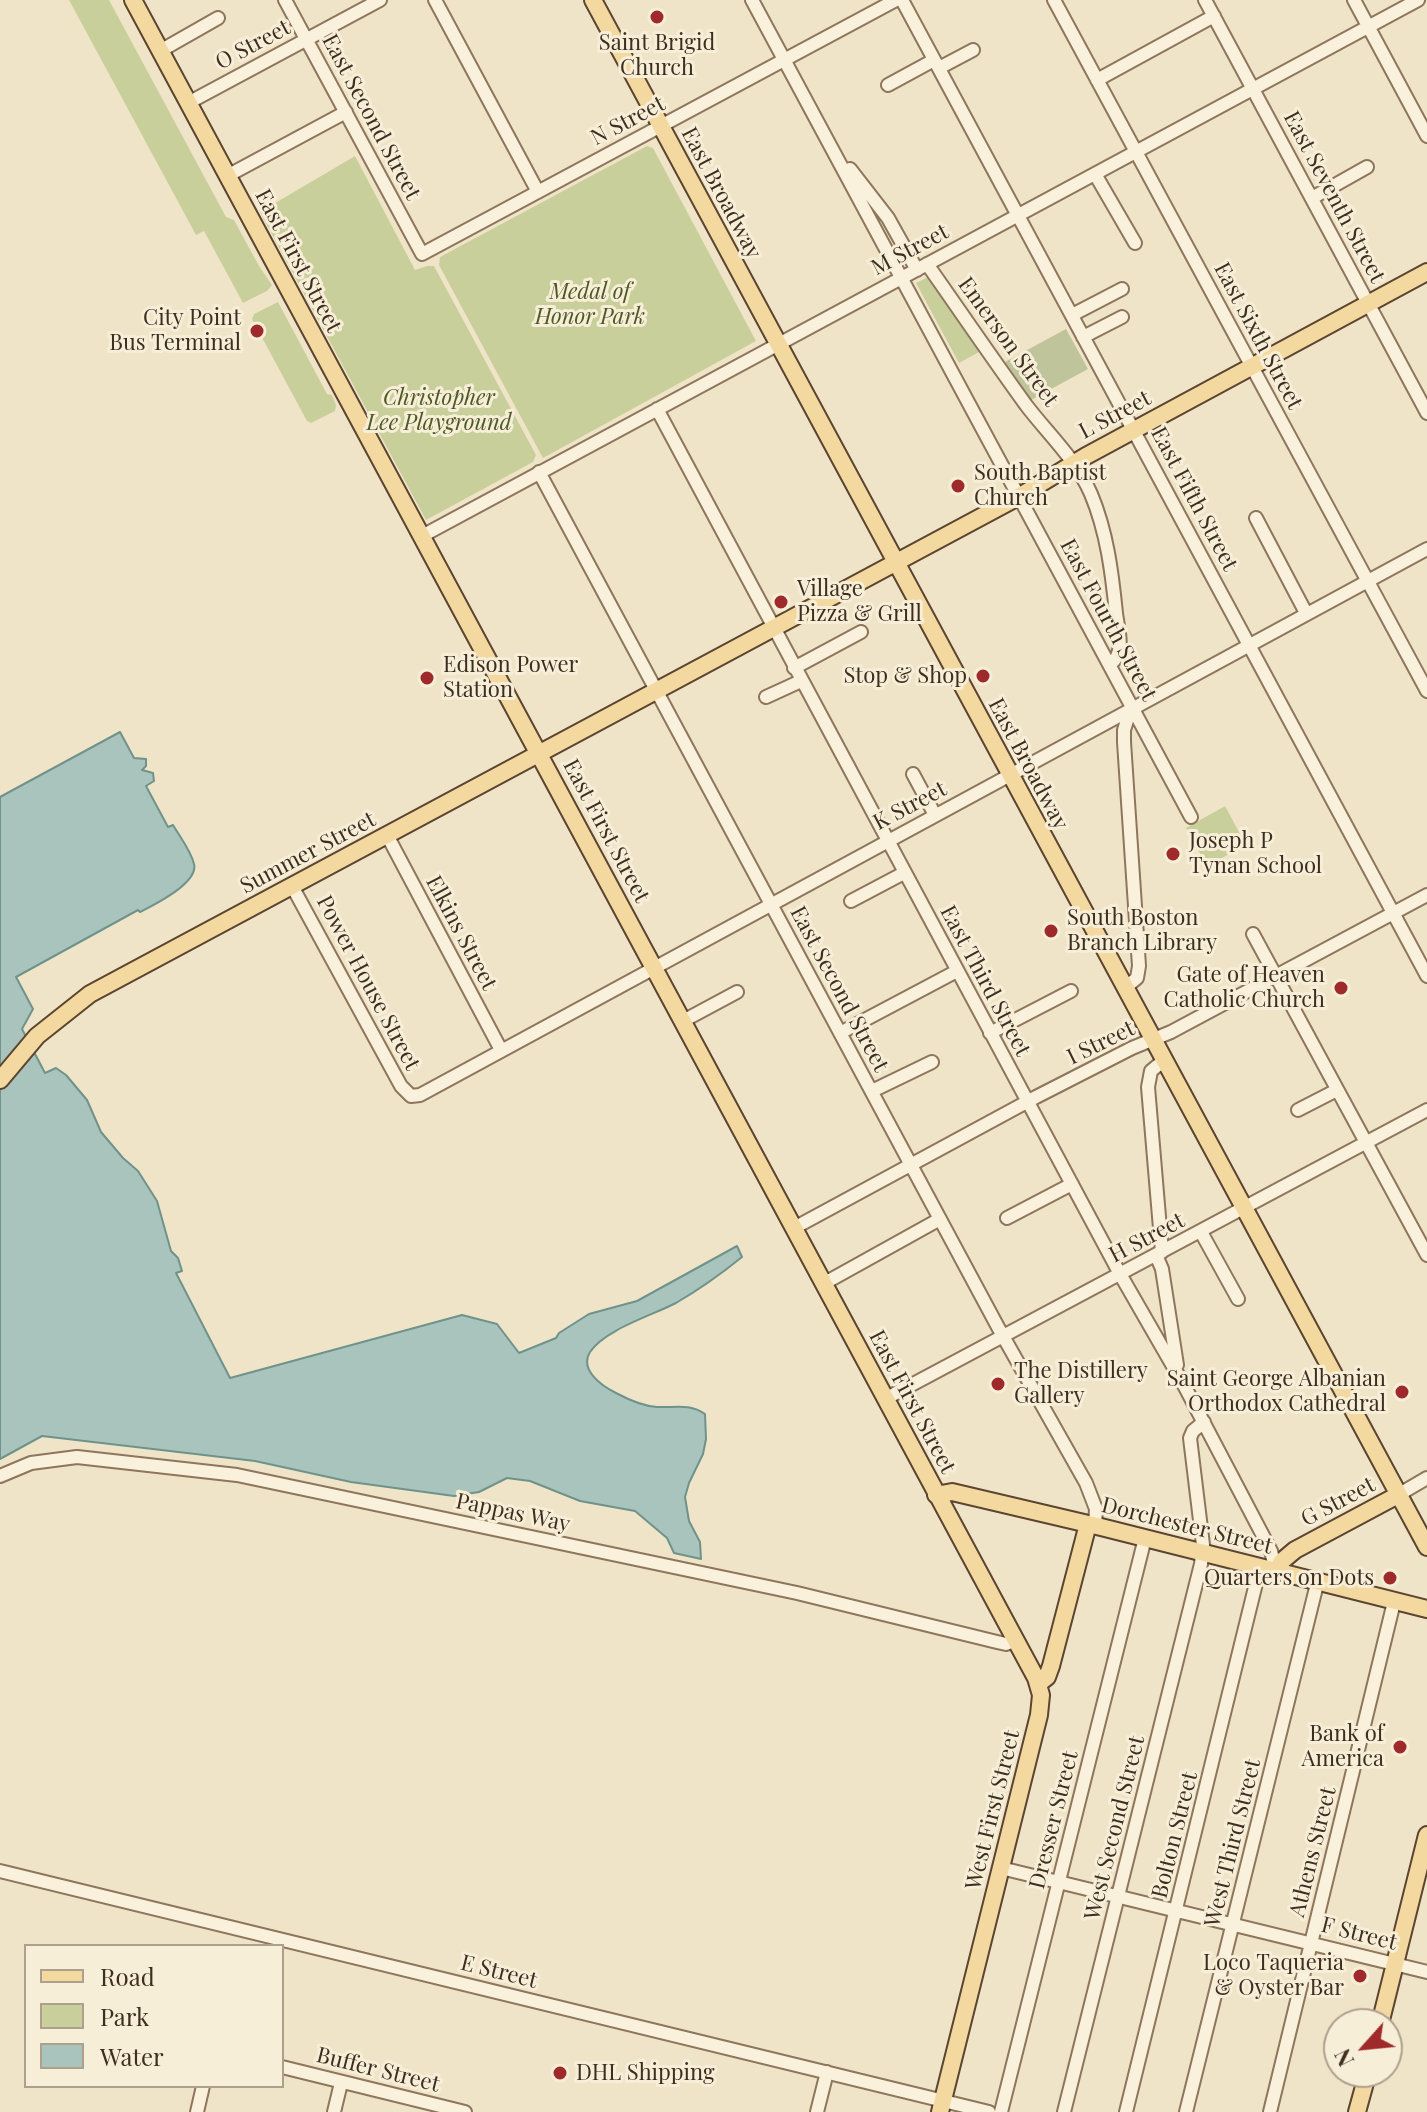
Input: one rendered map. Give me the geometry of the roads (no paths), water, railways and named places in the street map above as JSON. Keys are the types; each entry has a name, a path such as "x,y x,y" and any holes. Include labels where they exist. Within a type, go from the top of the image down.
{"main road":[{"name":"East First Street","path":"133,0 1038,1684"},
{"name":"East Broadway","path":"593,0 1427,1547"},
{"name":"L Street","path":"656,690 1020,496 1074,463 1427,272"},
{"name":"Summer Street","path":"0,1080 34,1039 85,998 656,690"},
{"name":"Dorchester Street","path":"936,1495 952,1492 1427,1609"},
{"name":"G Street","path":"1268,1569 1295,1550 1398,1495"},
{"name":"West First Street","path":"941,2107 1039,1715 1041,1695 1038,1684 1047,1677 1051,1666 1091,1525"},
{"path":"1384,2008 1427,1835"},
{"path":"1357,2112 1364,2088"}],"street":[{"name":"East Second Street","path":"285,0 422,254"},
{"name":"O Street","path":"188,103 380,0"},
{"path":"435,0 538,192"},
{"name":"East Fourth Street","path":"752,0 1191,817"},
{"name":"N Street","path":"422,254 899,0"},
{"name":"East Fifth Street","path":"899,0 1427,976"},
{"path":"1056,4 1071,0"},
{"name":"East Seventh Street","path":"1205,0 1427,413"},
{"path":"1354,0 1421,113 1427,136"},
{"path":"1420,0 1427,10"},
{"name":"M Street","path":"422,536 1420,0"},
{"name":"East Sixth Street","path":"1056,4 1427,691"},
{"path":"1097,80 1214,16"},
{"path":"160,51 218,18"},
{"path":"888,85 973,50"},
{"path":"227,176 346,112"},
{"name":"East Fourth Street","path":"831,147 888,218 922,267"},
{"path":"1312,198 1367,167"},
{"path":"1095,174 1135,243"},
{"name":"Emerson Street","path":"922,267 1074,463 1094,503 1109,554 1120,644 1117,659 1110,664"},
{"path":"1072,315 1122,289"},
{"path":"1083,337 1122,317"},
{"name":"East Third Street","path":"657,409 1120,1274 1204,1422 1271,1551 1268,1569"},
{"name":"East Second Street","path":"539,472 940,1219 1086,1483 1096,1509 1091,1525"},
{"path":"1256,518 1306,613"},
{"name":"K Street","path":"411,1096 422,1093 1427,549"},
{"path":"794,668 861,632"},
{"path":"766,697 801,681"},
{"path":"1125,988 1137,978 1139,966 1124,730 1131,708"},
{"path":"913,774 935,815"},
{"name":"Elkins Street","path":"387,835 501,1050"},
{"path":"851,901 904,873"},
{"name":"Power House Street","path":"292,886 401,1086 411,1096"},
{"name":"I Street","path":"794,1228 1028,1102 1427,895"},
{"path":"1253,934 1427,1255"},
{"path":"840,1033 957,971"},
{"path":"990,1033 1071,991"},
{"path":"683,1021 737,992"},
{"path":"1163,1061 1151,1071 1148,1087 1159,1254 1174,1351 1185,1387"},
{"path":"872,1091 932,1062"},
{"path":"1298,1110 1337,1090"},
{"name":"H Street","path":"885,1399 1427,1110"},
{"path":"1007,1218 1072,1184"},
{"path":"823,1284 940,1219"},
{"path":"1201,1232 1238,1299"},
{"path":"1203,1552 1190,1438 1204,1422"},
{"name":"Pappas Way","path":"0,1476 31,1463 77,1457 237,1475 797,1593 1006,1644 1016,1640"},
{"name":"G Street","path":"1398,1495 1427,1478"},
{"name":"Dresser Street","path":"1001,2112 1145,1538"},
{"name":"West Second Street","path":"1064,2112 1203,1552"},
{"name":"Bolton Street","path":"1126,2112 1268,1569"},
{"name":"West Third Street","path":"1186,2112 1317,1584"},
{"name":"Athens Street","path":"1270,2112 1394,1602"},
{"name":"F Street","path":"1001,1868 1427,1972"},
{"name":"E Street","path":"0,1871 827,2072 941,2107 989,2112"},
{"name":"Buffer Street","path":"284,2068 461,2112"},
{"path":"817,2112 827,2072"},
{"path":"334,2112 341,2083"},
{"path":"197,2112 203,2088"}],"water":[{"path":"120,732 134,758 146,759 142,770 153,773 154,781 146,786 168,827 173,825 188,849 194,871 183,886 165,899 140,912 138,910 16,977 33,1009 22,1029 45,1073 56,1068 66,1075 87,1100 101,1132 138,1171 157,1201 171,1251 178,1258 182,1271 176,1273 230,1378 462,1315 497,1324 519,1353 556,1338 589,1314 637,1301 737,1246 742,1257 676,1303 606,1337 587,1359 594,1377 626,1398 657,1407 688,1407 705,1414 703,1454 685,1497 689,1521 700,1542 701,1559 674,1553 667,1538 635,1511 580,1501 530,1481 507,1478 479,1492 454,1496 351,1482 255,1461 42,1436 0,1459 0,797"}],"place":[{"name":"Saint Brigid Church","path":"657,17"},
{"name":"City Point Bus Terminal","path":"257,331"},
{"name":"South Baptist Church","path":"958,486"},
{"name":"Village Pizza & Grill","path":"781,602"},
{"name":"Stop & Shop","path":"983,676"},
{"name":"Edison Power Station","path":"427,678"},
{"name":"Joseph P Tynan School","path":"1173,854"},
{"name":"South Boston Branch Library","path":"1051,931"},
{"name":"Gate of Heaven Catholic Church","path":"1341,988"},
{"name":"The Distillery Gallery","path":"998,1384"},
{"name":"Saint George Albanian Orthodox Cathedral","path":"1402,1392"},
{"name":"Quarters on Dots","path":"1390,1578"},
{"name":"Bank of America","path":"1400,1747"},
{"name":"Loco Taqueria & Oyster Bar","path":"1360,1976"},
{"name":"DHL Shipping","path":"560,2073"}],"park label":[{"name":"Medal of Honor Park","path":"590,304"},
{"name":"Christopher Lee Playground","path":"439,410"}]}
